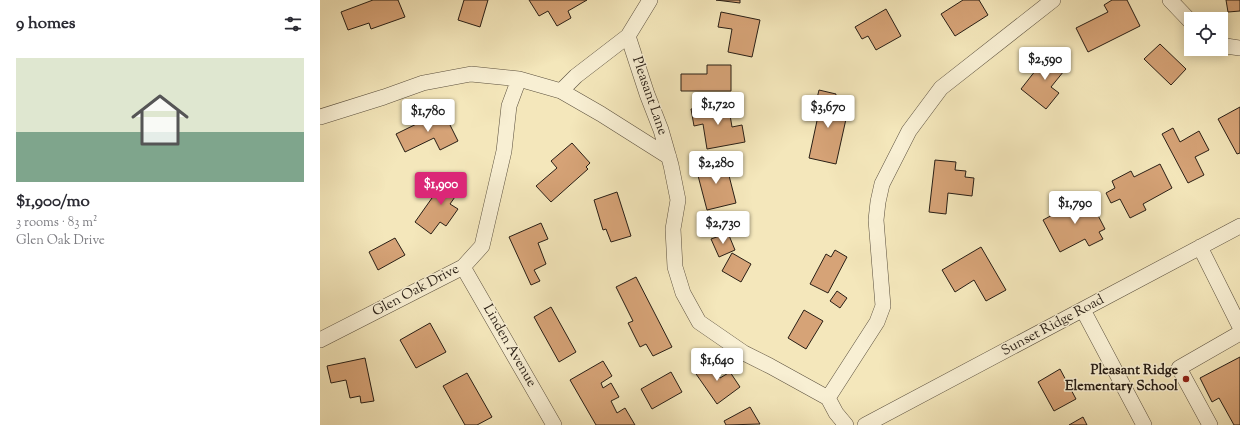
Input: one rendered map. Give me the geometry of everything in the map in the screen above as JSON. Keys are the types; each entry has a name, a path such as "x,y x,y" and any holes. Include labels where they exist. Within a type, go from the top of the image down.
{"street":[{"path":"561,90 576,76 628,36 650,0"},
{"path":"846,425 836,413 828,398 877,322 883,306 876,220 882,184 909,131 941,88 1053,0"},
{"path":"1170,0 1184,15"},
{"name":"Pleasant Lane","path":"628,36 669,157 678,200 673,229 675,267 682,292 699,322 721,338 744,353 828,398"},
{"path":"1228,46 1240,48"},
{"path":"320,117 430,82 471,74 519,79 561,90 669,157"},
{"name":"Glen Oak Drive","path":"320,340 463,267 482,246 504,151 509,106 519,79"},
{"name":"Sunset Ridge Road","path":"865,425 1240,226"},
{"path":"1200,247 1240,327"},
{"name":"Linden Avenue","path":"463,267 554,425"},
{"path":"1083,310 1144,425"},
{"path":"1210,425 1179,368 1240,333"}],"building":[{"path":"373,0 398,0 405,17 371,29 369,23 348,30 341,12"},
{"path":"464,0 488,0 480,27 458,20"},
{"path":"529,0 587,0 568,11 571,18 557,26 548,11 539,16"},
{"path":"716,0 740,0 740,3"},
{"path":"963,0 979,0 988,15 955,36 941,14"},
{"path":"1112,0 1127,0 1140,26 1088,52 1076,28 1108,12 1104,5"},
{"path":"1226,0 1240,0 1240,11 1228,12"},
{"path":"886,9 901,36 876,50 868,36 862,39 855,27"},
{"path":"721,12 760,20 752,57 728,52 732,29 718,27"},
{"path":"1160,44 1186,69 1171,85 1144,59"},
{"path":"1050,52 1068,66 1051,87 1059,93 1046,109 1021,89"},
{"path":"707,65 731,65 731,91 681,91 681,74 707,74"},
{"path":"819,90 836,94 834,107 848,110 836,164 809,158 818,116 813,115"},
{"path":"728,103 732,127 742,125 745,142 707,149 703,124 694,126 691,109"},
{"path":"1240,107 1240,153 1237,154 1218,119"},
{"path":"443,111 458,141 440,150 434,138 405,152 396,134"},
{"path":"1173,128 1180,142 1199,131 1209,150 1195,157 1204,175 1188,183 1162,134"},
{"path":"572,143 590,163 586,167 588,169 551,202 536,186 557,168 551,161"},
{"path":"725,160 736,203 707,210 696,168"},
{"path":"935,160 956,162 955,170 966,171 965,177 974,178 972,196 948,193 946,214 929,212"},
{"path":"1160,164 1172,188 1143,204 1146,210 1130,218 1120,199 1111,203 1106,193 1115,188 1112,181 1131,171 1134,177"},
{"path":"449,174 464,184 450,204 458,209 446,226 440,222 431,234 415,222"},
{"path":"617,192 631,236 611,242 606,229 603,230 594,200"},
{"path":"1088,196 1105,229 1099,232 1103,239 1089,246 1085,239 1060,252 1043,220"},
{"path":"541,223 548,239 538,243 546,264 534,270 540,281 531,285 509,237"},
{"path":"728,233 735,250 719,257 711,239"},
{"path":"395,238 405,255 378,270 369,252"},
{"path":"981,247 1006,290 986,301 974,280 955,292 942,270"},
{"path":"835,250 847,257 828,293 810,284 826,254 831,257"},
{"path":"732,253 751,264 741,282 722,271"},
{"path":"636,277 672,347 653,356 646,344 640,347 628,323 633,321 616,287"},
{"path":"837,291 847,298 840,308 830,301"},
{"path":"551,307 576,352 559,362 534,317"},
{"path":"804,310 823,321 806,349 788,338"},
{"path":"430,323 446,352 416,368 400,340"},
{"path":"1240,357 1240,425 1234,425 1219,398 1212,402 1200,378"},
{"path":"365,358 374,401 361,403 360,396 350,398 346,380 331,383 327,366"},
{"path":"603,361 612,376 601,383 603,388 611,383 619,397 611,401 617,413 625,408 635,425 596,425 570,380"},
{"path":"708,361 720,378 730,372 740,387 717,404 694,371"},
{"path":"1060,369 1076,399 1054,411 1038,382"},
{"path":"671,372 682,392 652,409 641,389"},
{"path":"467,373 492,417 477,425 465,425 443,386"},
{"path":"750,407 760,424 726,425 724,421"},
{"path":"1083,417 1087,425 1069,425"}],"place":[{"name":"Pleasant Ridge Elementary School","path":"1186,379"}]}
